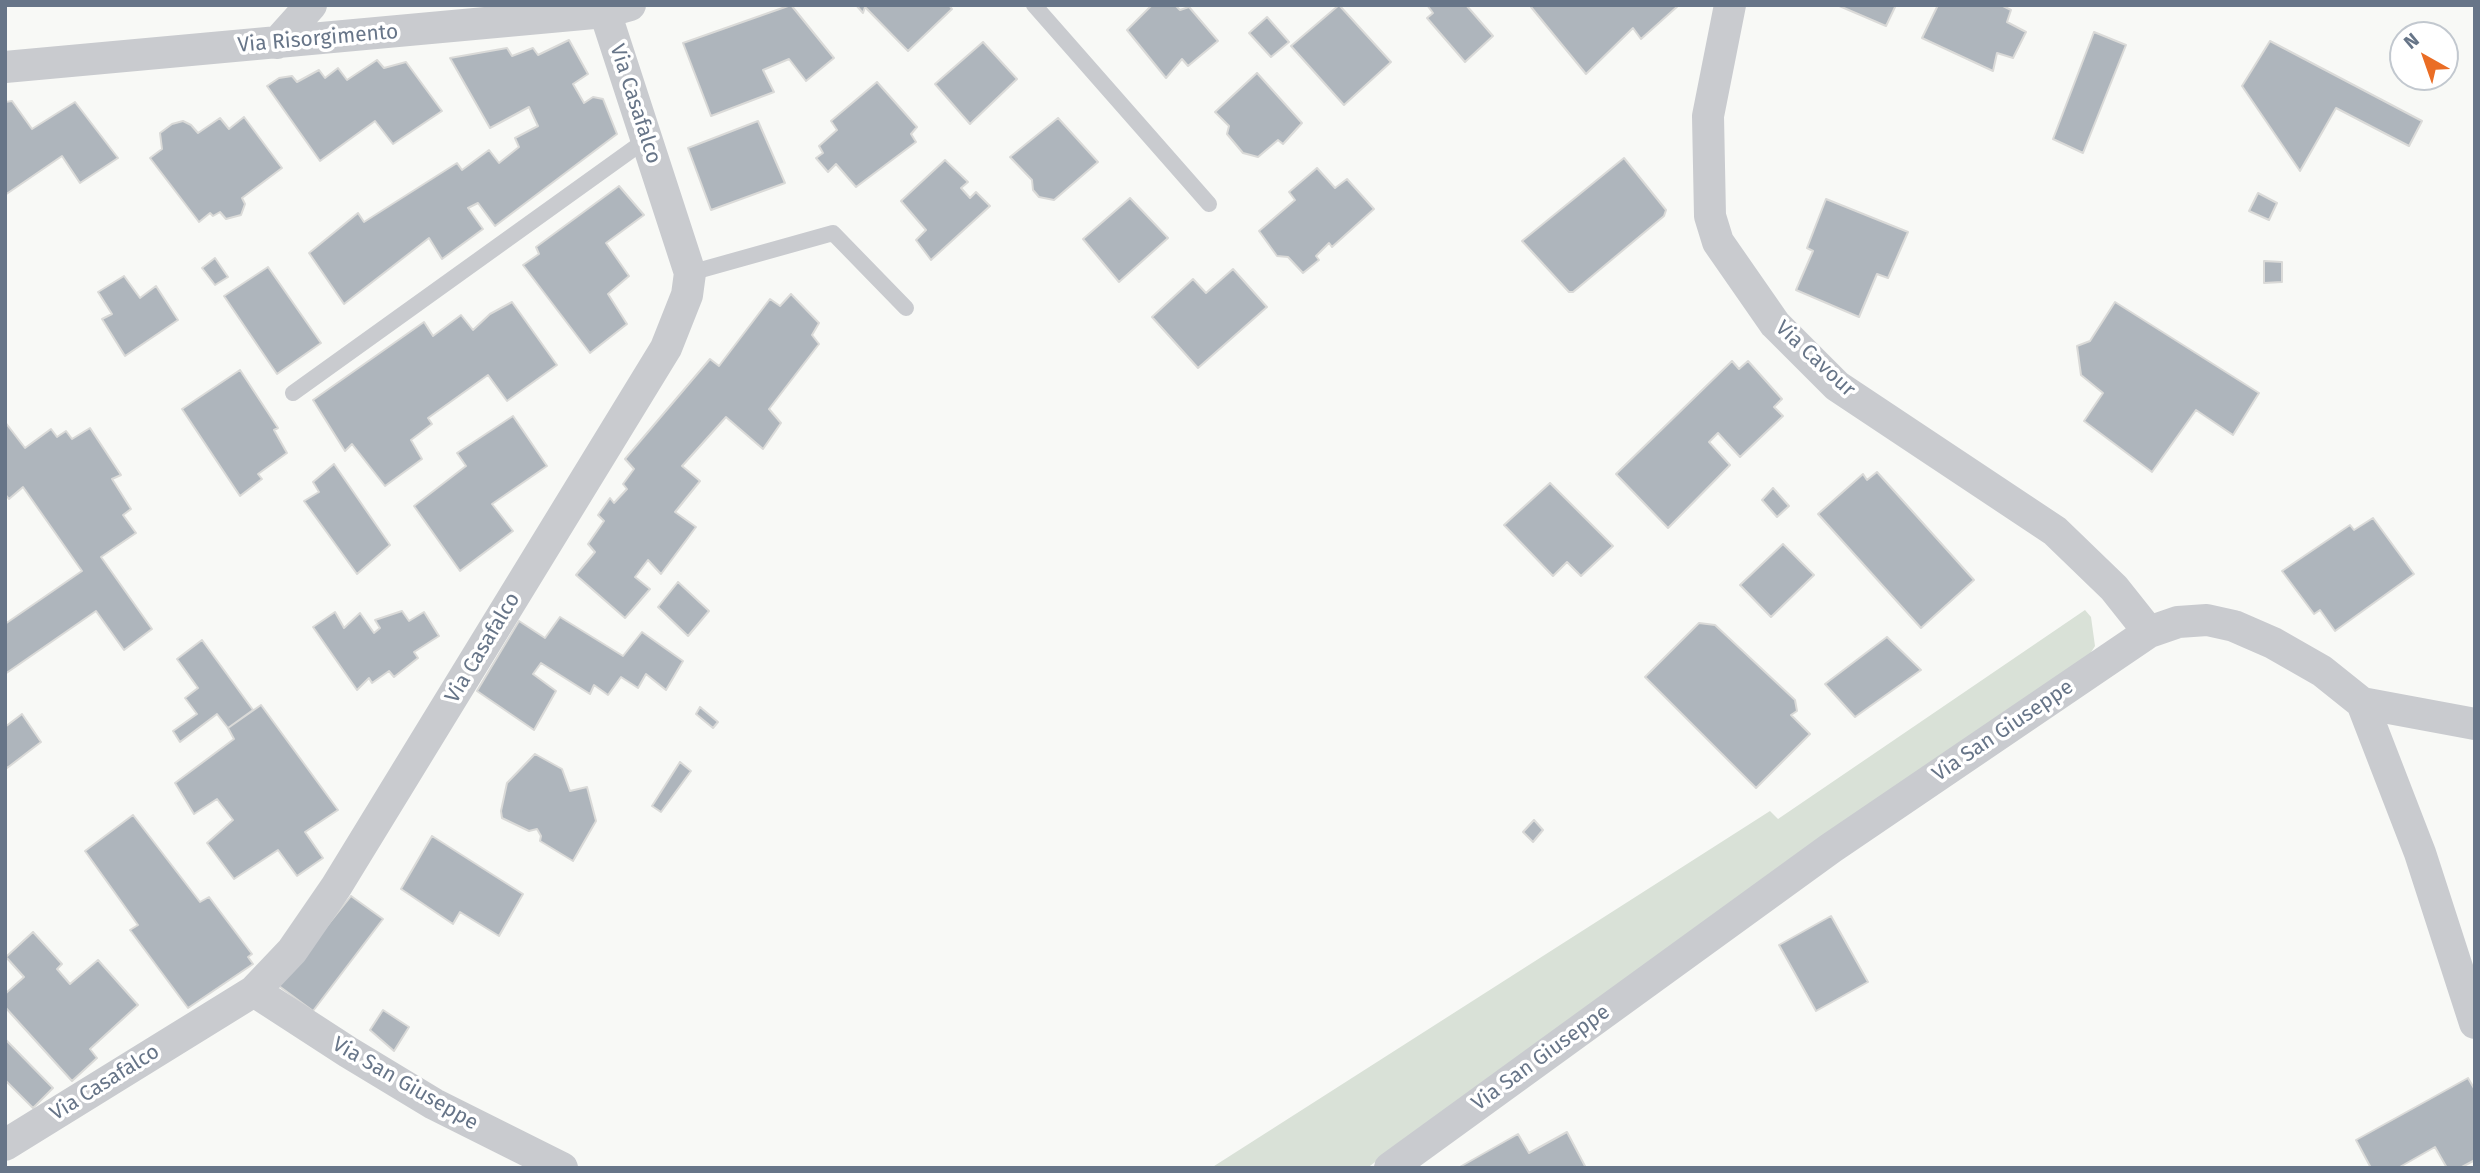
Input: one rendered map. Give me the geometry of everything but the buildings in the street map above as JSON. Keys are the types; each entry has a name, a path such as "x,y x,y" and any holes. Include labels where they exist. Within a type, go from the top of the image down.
{"street":[{"path":"277,43 311,5"},
{"name":"Via Cavour","path":"1730,5 1708,117 1710,216 1718,242 1775,324 1837,386 2055,531 2114,588 2149,632"},
{"name":"Via Risorgimento","path":"5,67 618,9"},
{"name":"Via Casafalco","path":"5,1145 254,991 292,951 336,887 666,348 687,295 690,273 647,139 618,9"},
{"name":"Via San Giuseppe","path":"1390,1168 1831,848 2149,632 2178,622 2207,620 2234,626 2273,643 2322,671 2362,703"},
{"path":"2362,703 2475,724"},
{"path":"2362,703 2420,853 2475,1023"},
{"name":"Via San Giuseppe","path":"254,991 434,1104 562,1168"}],"lane":[{"path":"1034,5 1209,204"},
{"path":"293,393 647,139"},
{"path":"690,273 833,233 906,308"}],"shaded area":[{"path":"2085,610 2091,617 2095,646 2090,654 1813,844 1367,1168 1211,1168 1770,811 1778,819"}]}
